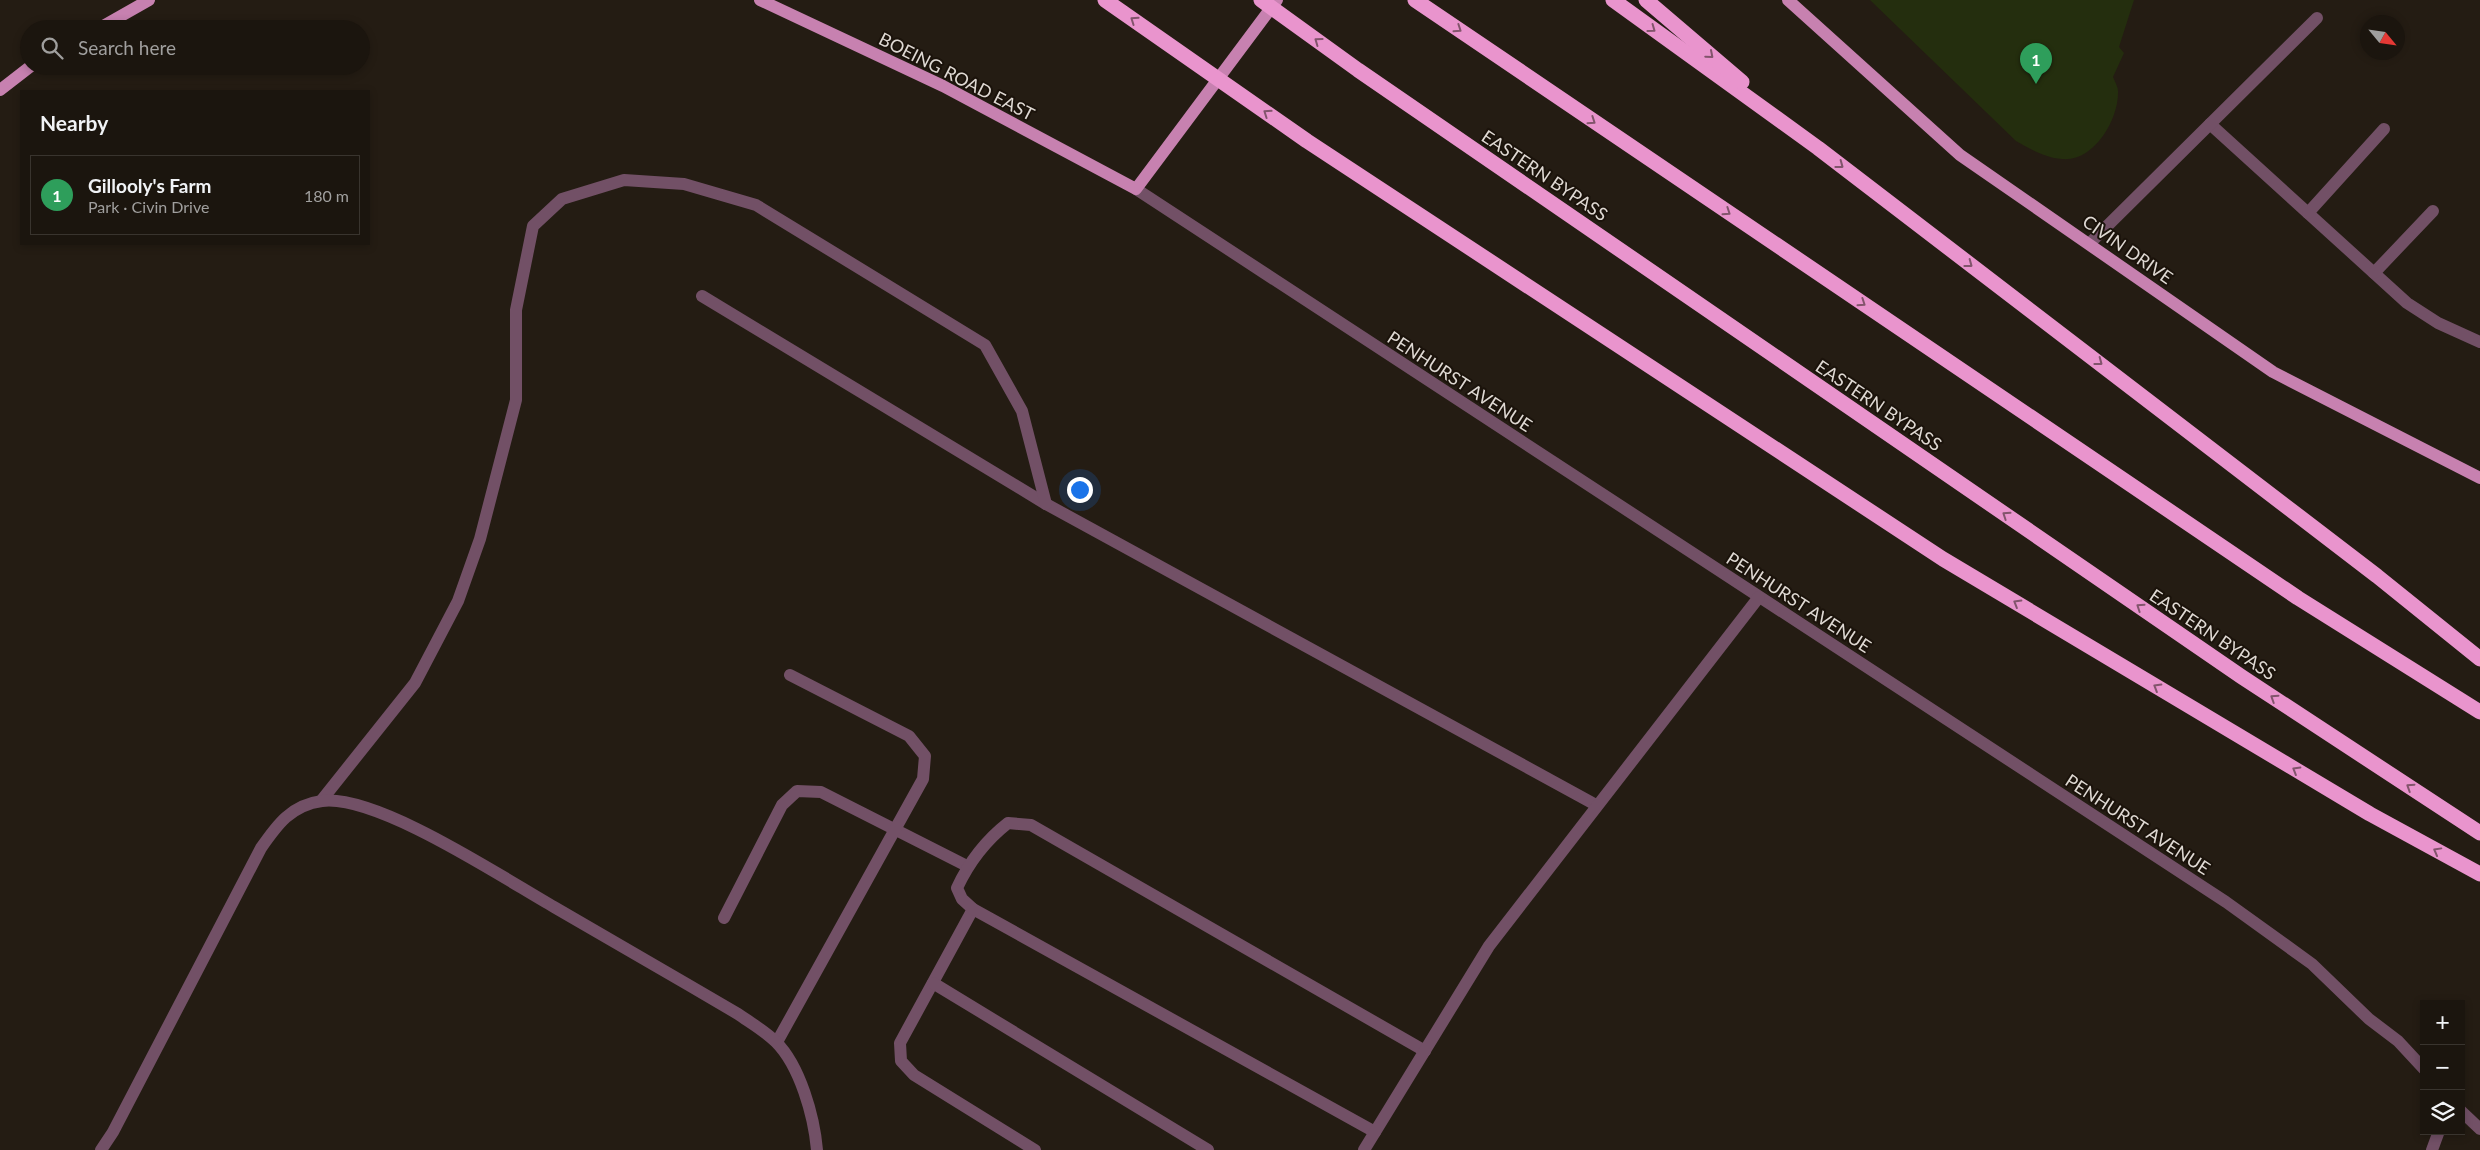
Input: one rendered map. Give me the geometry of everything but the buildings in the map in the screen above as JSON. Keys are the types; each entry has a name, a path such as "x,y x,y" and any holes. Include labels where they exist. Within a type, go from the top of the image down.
{"highway":[{"path":"1105,0 1307,141 1944,559 2370,814 2480,874"},
{"name":"EASTERN BYPASS","path":"1261,0 1358,70 2242,677 2480,833"},
{"path":"1613,0 1818,148 2369,570 2480,659"},
{"path":"1646,0 1818,148"},
{"path":"1416,1 2290,593 2480,712"}],"main road":[{"path":"114,20 149,0"},
{"name":"BOEING ROAD EAST","path":"760,0 943,86 1136,190"},
{"path":"1136,190 1277,0"},
{"name":"CIVIN DRIVE","path":"1788,0 1960,155 2090,243 2273,372 2480,478"},
{"path":"0,90 20,75"}],"street":[{"path":"2090,243 2317,18"},
{"path":"2210,124 2415,308 2438,323 2480,342"},
{"path":"2308,213 2384,129"},
{"path":"321,801 416,683 458,601 480,539 516,400 516,310 533,226 562,199 624,180 684,184 756,205 985,345 1022,411 1046,504"},
{"name":"PENHURST AVENUE","path":"1136,190 2226,902 2312,964 2370,1020 2398,1041 2420,1065"},
{"path":"2374,273 2433,211"},
{"path":"702,296 1046,504 1596,806"},
{"path":"1364,1150 1489,946 1759,597"},
{"path":"777,1042 897,829 923,779 925,756 909,736 790,675"},
{"path":"724,918 782,805 798,791 821,792 967,866"},
{"path":"102,1150 260,848 280,820 299,808 321,801 340,801 358,805 424,832 738,1014 777,1042 800,1079 808,1103 817,1150"},
{"path":"1375,1132 973,909 962,900 957,888 967,866 993,836 1008,823 1031,825 1424,1051"},
{"path":"973,909 900,1043 901,1061 914,1075 1035,1150"},
{"path":"933,983 1208,1150"},
{"path":"2465,1115 2480,1129"},
{"path":"2432,1150 2438,1135"}],"green space":[{"path":"1870,0 2134,0 2119,47 2124,53 2113,77 2118,89 2117,102 2109,126 2094,146 2084,154 2074,158 2056,158 2032,150 2016,141"}],"place":[{"name":"Gillooly's Farm","path":"2036,84"}]}
